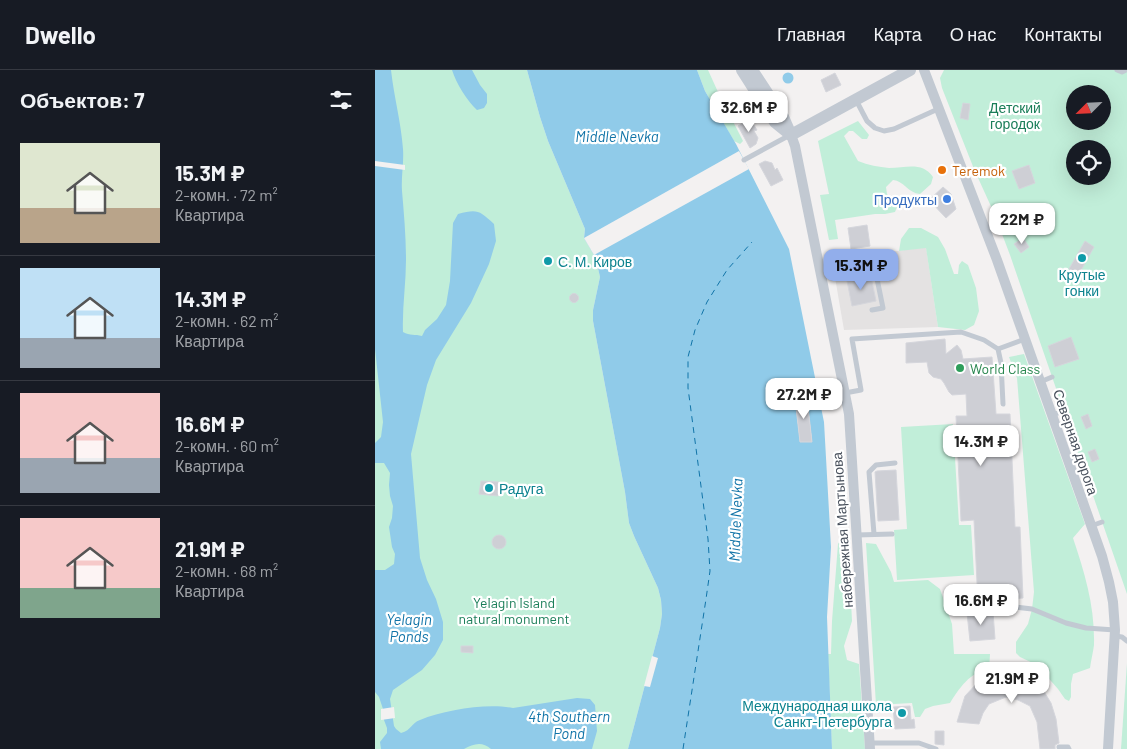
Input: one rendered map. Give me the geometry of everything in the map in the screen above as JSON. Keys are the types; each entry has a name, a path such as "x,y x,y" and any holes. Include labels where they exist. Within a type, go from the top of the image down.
{"street":[{"path":"742,70 775,122 791,135 910,70"},
{"name":"набережная Мартынова","path":"752,70 783,117 796,151 849,414 870,746"},
{"name":"Северная дорога","path":"924,70 997,260 1102,556 1113,602 1115,633 1108,749"}],"lane":[{"path":"1117,70 1122,72 1126,70"},
{"path":"855,100 867,121 875,128 884,131 894,129 938,109"},
{"path":"744,160 791,135"},
{"path":"821,273 874,264 883,308 872,310"},
{"path":"845,393 861,390 851,339 961,332 984,340 998,349 1001,363 1003,404"},
{"path":"998,349 1025,339"},
{"path":"1040,382 1052,377"},
{"path":"1052,415 1064,411"},
{"path":"874,534 869,472 876,464 895,463"},
{"path":"1091,526 1102,522"},
{"path":"857,535 891,534"},
{"path":"971,608 1015,607 1032,609 1065,623 1102,629 1115,633 1127,640"},
{"path":"870,746 919,743 936,749"},
{"path":"1059,748 1069,747 1069,749"}],"shaded area":[{"path":"926,247 938,327 844,330 832,260"}],"green space":[{"name":"Yelagin Island natural monument","path":"375,70 527,70 548,141 585,229 584,238 597,264 600,277 593,310 593,321 625,492 629,523 658,588 661,600 660,628 628,749 375,749"},
{"path":"697,70 708,70 743,141 740,144 734,141 705,91"},
{"name":"Детский городок","path":"944,70 1127,70 1127,594 1010,255 942,88 940,78"},
{"path":"858,121 869,135 867,139 862,139 853,131 849,131 844,136 858,161 873,166 889,168 919,167 929,172 933,177 931,184 920,194 912,192 900,182 893,180 886,187 887,194 897,207 895,212 835,220 838,239 829,240 820,195 829,194 818,141"},
{"path":"909,228 921,228 938,237 945,249 954,274 958,274 959,265 962,261 968,265 976,288 979,311 974,325 965,330 938,327 926,248 899,251 901,239"},
{"path":"1024,354 1085,524 1073,538 1088,591 1093,617 1094,645 1090,668 1073,674 1069,701 1065,699 1037,665 1016,653 1016,642 1028,624 1034,592 1017,378 1009,357"},
{"path":"953,424 959,525 971,525 974,575 897,580 894,530 907,529 901,427"},
{"path":"846,537 848,541 852,621 844,646 847,660 859,664 865,749 832,749 828,654 831,654 838,544 842,538"},
{"path":"866,543 876,544 891,572 894,582 928,580 940,589 952,624 954,654 990,654 989,670 982,671 971,677 950,703 925,709 920,717 915,717 912,703 876,705"},
{"path":"1127,663 1127,749 1121,749"}],"water":[{"name":"Yelagin Ponds","path":"375,70 391,70 402,139 402,186 406,260 403,332 422,336 446,305 450,281 453,223 458,214 470,211 481,213 494,224 496,241 489,264 471,303 436,360 427,385 411,454 420,558 443,622 443,640 435,655 422,670 393,690 390,699 394,726 401,733 420,720 453,710 491,706 513,708 577,698 590,699 595,705 597,731 592,749 491,749 488,746 477,744 464,749 381,749 380,742 387,733 387,728 379,697 375,692 375,570 385,570 394,564 395,554 389,527 393,506 389,485 390,473 384,463 375,463 375,443 381,437 383,422 375,349"},
{"path":"452,70 472,70 487,94 487,103 484,108 477,110 469,102"},
{"name":"Middle Nevka","path":"527,70 697,70 705,91 736,144 789,249 824,422 831,547 827,617 832,749 628,749 660,628 661,600 658,588 629,523 625,492 593,321 593,310 600,277 597,264 584,238 585,229 548,141","holes":["807,398 812,441 800,442 795,399"]},
{"path":"788,72 794,78 788,84 782,78"}],"pier":[{"path":"739,151 749,169 594,255 584,238"},
{"path":"375,161 405,165 405,170 375,166"},
{"path":"652,656 658,658 650,687 644,686"},
{"path":"394,707 395,718 381,720 381,709"}],"building":[{"path":"835,73 841,85 826,92 821,80"},
{"path":"963,103 970,104 968,120 960,118"},
{"path":"750,119 757,130 754,131 758,138 756,144 750,148 738,126"},
{"path":"765,161 772,163 775,170 777,168 783,180 771,186 759,164"},
{"path":"1029,165 1035,183 1019,189 1012,171"},
{"path":"943,187 951,194 956,209 946,218 929,200"},
{"path":"867,225 870,246 851,249 848,228"},
{"path":"1023,238 1029,247 1021,253 1014,244"},
{"name":"Крутые гонки","path":"1085,241 1094,247 1079,274 1069,269"},
{"path":"871,277 876,301 852,306 847,281"},
{"path":"574,294 578,298 574,302 570,298"},
{"path":"1071,337 1079,359 1055,367 1048,346"},
{"path":"945,339 946,354 957,345 961,350 963,359 992,357 996,414 1010,414 1015,527 1020,527 1023,598 992,600 992,603 978,603 974,520 961,521 956,416 967,416 966,394 952,395 941,379 933,377 929,373 927,362 906,363 906,343"},
{"path":"807,398 812,442 800,442 795,399"},
{"path":"1088,414 1092,426 1086,429 1081,417"},
{"path":"1095,449 1099,459 1092,462 1088,452"},
{"path":"896,470 899,520 878,521 875,472"},
{"name":"Радуга","path":"481,481 499,482 498,496 479,494"},
{"path":"499,535 504,537 506,542 504,547 499,549 494,547 492,542 494,537"},
{"path":"993,612 995,639 970,641 967,613"},
{"path":"461,646 473,646 473,653 461,652"},
{"path":"1011,675 1026,680 1043,690 1051,703 1056,719 1059,743 1055,745 1055,749 1040,749 1037,722 1030,706 1018,700 1006,697 989,704 979,724 957,722 965,696 980,680"},
{"name":"Международная школа Санкт-Петербурга","path":"910,706 911,720 914,719 915,728 895,729 893,707"},
{"path":"935,731 944,731 944,745 935,744"}],"ferry route":[{"path":"683,749 710,571 708,539 688,388 688,357 695,330 707,302 727,270 752,242"}],"place":[{"name":"Teremok","path":"942,170"},
{"name":"Продукты","path":"947,199"},
{"name":"Крутые гонки","path":"1082,258"},
{"name":"С. М. Киров","path":"548,261"},
{"name":"World Class","path":"960,368"},
{"name":"Радуга","path":"489,488"},
{"name":"Международная школа Санкт-Петербурга","path":"902,713"}],"water label":[{"name":"4th Southern Pond","path":"569,724"}]}
